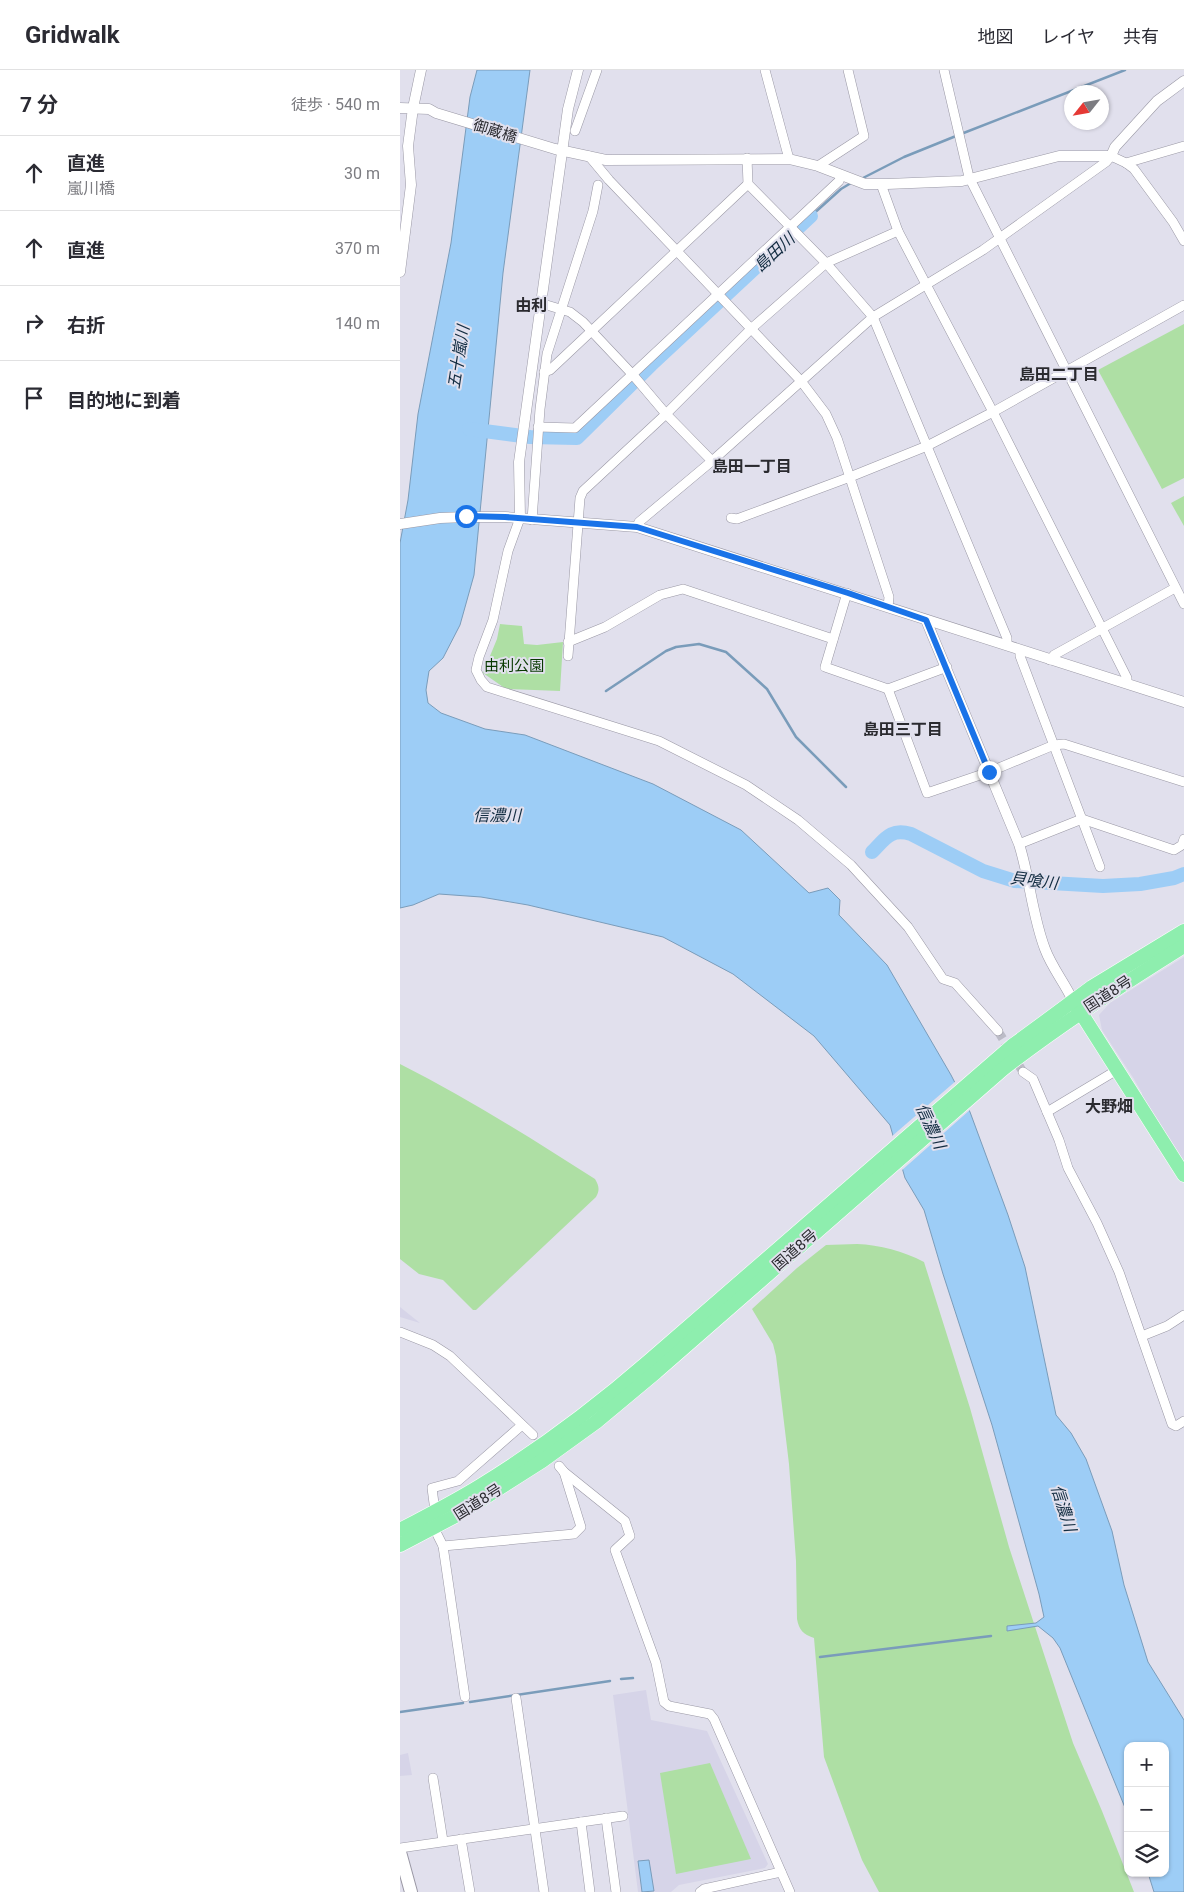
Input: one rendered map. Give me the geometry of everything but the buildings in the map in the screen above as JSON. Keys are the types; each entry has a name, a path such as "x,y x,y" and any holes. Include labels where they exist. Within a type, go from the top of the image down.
{"highway":[{"name":"国道8号","path":"400,1530 486,1483 577,1428 650,1377 992,1070 1032,1046 1076,1006 1184,931"},
{"name":"国道8号","path":"1076,1006 1184,946"},
{"path":"1076,1006 1184,1175"},
{"name":"国道8号","path":"400,1545 459,1514 542,1461 577,1428"}],"main road":[{"path":"400,1852 411,1892"}],"street":[{"path":"400,272 411,185 408,146 421,70"},
{"path":"578,70 558,150 519,462 520,518 508,551 493,620 479,657 476,670 480,680 487,686 659,741 746,785 798,820 850,865 908,927 943,979 955,983 998,1031"},
{"path":"575,131 597,70"},
{"path":"765,70 789,159"},
{"path":"818,166 864,136 848,70"},
{"path":"944,70 969,178 1184,604"},
{"path":"637,527 639,522 712,461 873,317 1000,238 1106,162 1115,147 1157,101 1184,81"},
{"name":"御蔵橋","path":"400,108 429,109 436,113 558,150 606,160 789,159 818,166 865,184 962,180 1059,156 1111,156"},
{"path":"1126,163 1184,146"},
{"path":"589,156 609,180 801,381 826,414 837,438 889,597 888,607"},
{"path":"1111,156 1134,169 1173,222 1184,241"},
{"path":"747,158 748,184 826,263 873,317 1007,638 1007,645"},
{"path":"538,427 575,428 722,297 839,181 841,174"},
{"path":"544,372 550,370 748,184"},
{"path":"881,184 898,231 993,412 1127,678 1127,683"},
{"path":"532,520 538,427 547,354 593,211 598,185"},
{"path":"568,656 580,498 583,491 666,414 752,328 826,263 898,231"},
{"path":"540,303 570,312 592,330 666,414 712,461"},
{"path":"731,518 737,519 850,477 926,446 993,412 1184,305"},
{"path":"400,524 466,516 505,517 637,527 1184,702"},
{"path":"1050,660 1054,655 1175,588"},
{"path":"568,642 605,627 660,595 683,589 833,639"},
{"path":"848,593 825,668 888,689 947,666"},
{"path":"926,620 947,666 1019,844 1026,867 1035,918 1050,962 1067,987 1076,1006"},
{"path":"1020,650 1020,656 1100,867"},
{"path":"888,689 927,793 989,772 1054,745 1064,744 1184,782"},
{"path":"1019,844 1082,819 1174,850 1182,845 1184,839"},
{"path":"1047,1112 1117,1070"},
{"path":"1023,1072 1033,1079 1059,1140 1068,1168 1097,1223 1119,1272 1172,1424 1176,1426 1184,1421"},
{"path":"1142,1336 1167,1326 1184,1315"},
{"path":"400,1332 433,1345 450,1356 533,1435"},
{"path":"435,1512 432,1488 458,1481 522,1425"},
{"path":"443,1546 574,1534 581,1527 562,1469 626,1521 630,1536 615,1550 656,1664 664,1702 669,1706 710,1714 714,1718 790,1892"},
{"path":"434,1528 443,1546 465,1697"},
{"path":"516,1698 544,1892"},
{"path":"433,1778 443,1841"},
{"path":"400,1848 623,1816"},
{"path":"606,1818 616,1892"},
{"path":"580,1822 590,1892"},
{"path":"461,1839 470,1892"},
{"path":"700,1892 704,1889 781,1872"}],"shaded area":[{"path":"1184,957 1184,1163 1142,1096 1134,1079 1102,1030 1099,1015 1110,1003"},
{"path":"400,1307 420,1323 400,1317"},
{"path":"646,1690 651,1720 707,1731 768,1864 765,1868 679,1885 671,1892 638,1892 613,1695"},
{"path":"408,1753 412,1775 400,1776 400,1755"}],"green space":[{"path":"1184,324 1184,478 1162,489 1098,370"},
{"path":"1184,496 1184,526 1171,503"},
{"name":"由利公園","path":"500,624 522,626 524,644 537,645 563,642 560,691 506,689 483,673 497,639"},
{"path":"400,1064 523,1134 595,1179 598,1186 596,1197 476,1310 473,1310 443,1280 419,1274 400,1259"},
{"path":"857,1244 874,1246 891,1249 924,1262 970,1408 1009,1547 1073,1743 1124,1867 1124,1877 1128,1877 1134,1892 879,1892 862,1860 824,1757 814,1638 802,1631 797,1619 796,1561 789,1464 776,1356 773,1344 752,1309 797,1268 826,1245"},
{"path":"710,1763 751,1859 676,1874 660,1773"}],"water":[{"name":"信濃川","path":"477,70 530,70 503,273 474,575 460,625 443,658 429,671 426,690 428,703 441,713 485,729 525,735 653,784 741,830 809,893 828,888 840,900 839,915 887,965 951,1075 970,1112 1025,1267 1056,1415 1071,1433 1086,1459 1112,1531 1124,1585 1148,1662 1184,1720 1184,1892 1154,1892 1149,1877 1169,1877 1169,1742 1124,1742 1124,1805 1060,1648 1053,1638 1038,1626 1007,1631 1007,1626 1036,1623 1044,1617 1039,1594 992,1425 924,1210 905,1178 890,1125 814,1036 733,974 663,937 528,905 481,897 439,894 413,905 400,908 400,543 408,500 418,414 451,243 470,97"},
{"path":"649,1860 654,1891 642,1892 638,1861"}],"pier":[{"path":"957,1080 971,1109 901,1171 891,1137"}],"waterway":[{"name":"島田川","path":"961,134 1125,70"},
{"name":"島田川","path":"861,179 904,157 956,136"},
{"name":"島田川","path":"811,216 841,189 851,183"},
{"name":"島田川","path":"469,429 530,437 577,438 651,365 811,216"},
{"path":"606,691 666,651 676,647 699,644 726,652 767,689 796,737 846,787"},
{"name":"貝喰川","path":"872,852 888,836 898,832 911,834 983,871 1015,881 1103,886 1140,884 1174,878 1184,874"},
{"path":"820,1657 991,1636"},
{"path":"621,1679 633,1678"},
{"path":"470,1702 610,1681"},
{"path":"400,1712 463,1703"}],"tunnel":[{"path":"998,1031 1023,1072"}],"district":[{"name":"由利","path":"531,305"},
{"name":"島田二丁目","path":"1059,374"},
{"name":"島田一丁目","path":"752,466"},
{"name":"島田三丁目","path":"903,729"},
{"name":"大野畑","path":"1109,1106"}],"route":[{"path":"466,516 505,517 637,527 784,575 848,593 926,620 947,666 989,772"}],"water label":[{"name":"五十嵐川","path":"458,357"}]}
